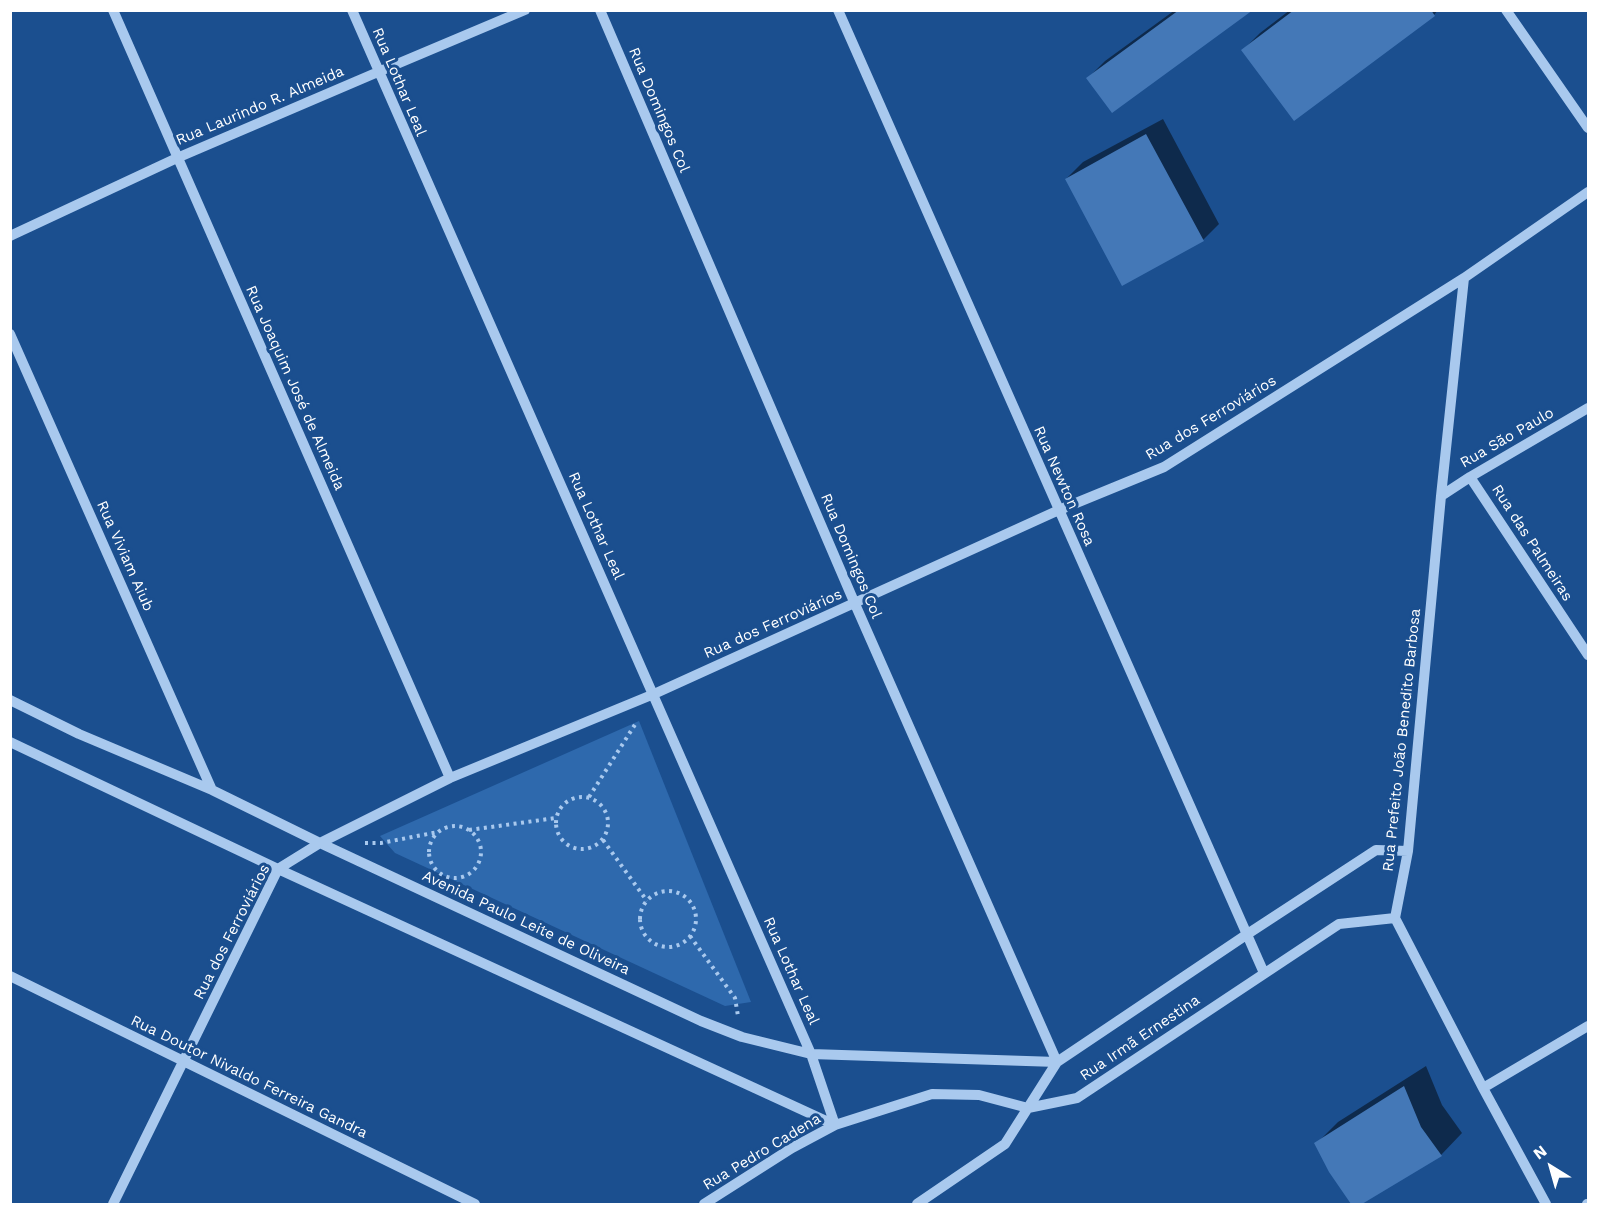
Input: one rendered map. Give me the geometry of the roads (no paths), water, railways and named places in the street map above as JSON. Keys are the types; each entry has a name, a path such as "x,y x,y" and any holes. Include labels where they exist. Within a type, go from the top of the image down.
{"street":[{"name":"Rua Joaquim José de Almeida","path":"113,10 450,778"},
{"name":"Rua Lothar Leal","path":"352,10 811,1054 835,1125"},
{"name":"Rua Laurindo R. Almeida","path":"10,236 177,158 525,10"},
{"name":"Rua Domingos Col","path":"600,10 855,604 1057,1062"},
{"name":"Rua Newton Rosa","path":"838,10 1264,973"},
{"path":"1506,10 1588,128"},
{"name":"Rua dos Ferroviários","path":"113,1204 278,869 320,843 450,778 654,694 1059,510 1164,467 1464,278 1588,192"},
{"name":"Rua Prefeito João Benedito Barbosa","path":"1395,918 1408,851 1464,278"},
{"name":"Rua Viviam Aiub","path":"10,334 212,790"},
{"name":"Rua São Paulo","path":"1441,496 1588,408"},
{"name":"Rua das Palmeiras","path":"1470,477 1588,655"},
{"name":"Avenida Paulo Leite de Oliveira","path":"10,700 78,734 212,790 701,1021 742,1037 811,1054 1057,1062"},
{"path":"10,742 278,869 835,1125 932,1094 979,1095 1028,1108"},
{"name":"Rua Irmã Ernestina","path":"1057,1062 1246,934 1376,850 1408,851"},
{"path":"1395,918 1546,1204"},
{"name":"Rua Irmã Ernestina","path":"1028,1108 1077,1098 1339,924 1395,918"},
{"name":"Rua Doutor Nivaldo Ferreira Gandra","path":"10,976 475,1204"},
{"path":"1483,1088 1588,1026"},
{"path":"917,1204 1005,1144 1057,1062"},
{"name":"Rua Pedro Cadena","path":"704,1204 792,1148 835,1125"}]}
